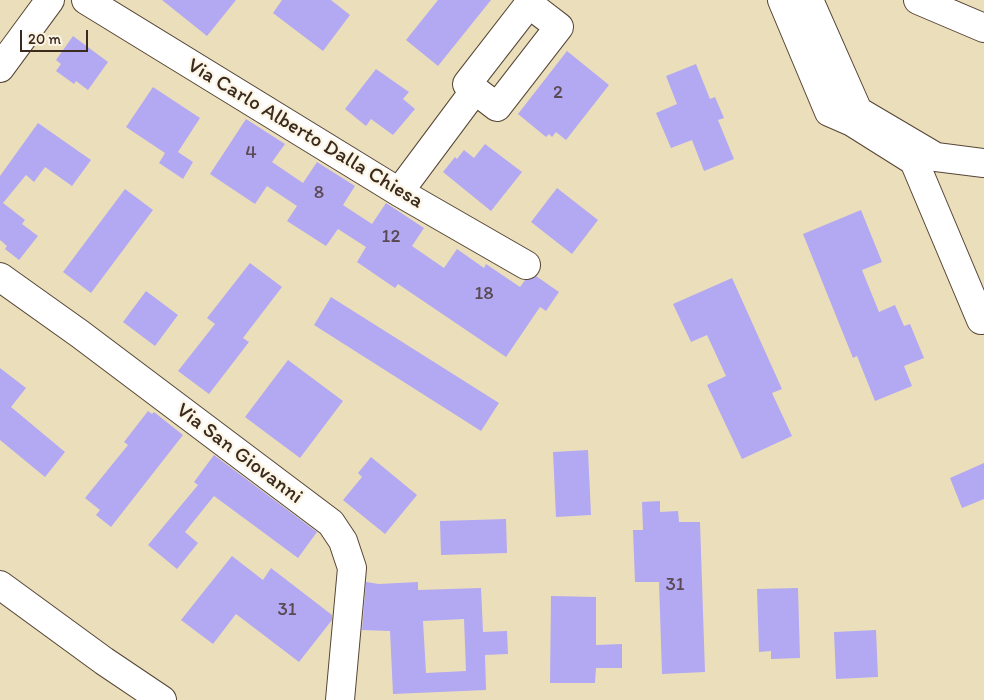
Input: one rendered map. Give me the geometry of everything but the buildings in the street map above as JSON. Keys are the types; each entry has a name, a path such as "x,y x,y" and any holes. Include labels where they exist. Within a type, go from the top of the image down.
{"street":[{"path":"0,68 50,0"},
{"name":"Via Carlo Alberto Dalla Chiesa","path":"86,0 123,9 399,192 526,265"},
{"path":"782,0 829,112 852,122 914,161 982,320"},
{"path":"809,0 858,111 936,158 984,163"},
{"path":"918,0 984,28"},
{"path":"399,192 475,90"},
{"name":"Via San Giovanni","path":"0,277 80,334 331,523 343,541 352,568 340,700"},
{"path":"0,585 104,661 162,700"}]}
